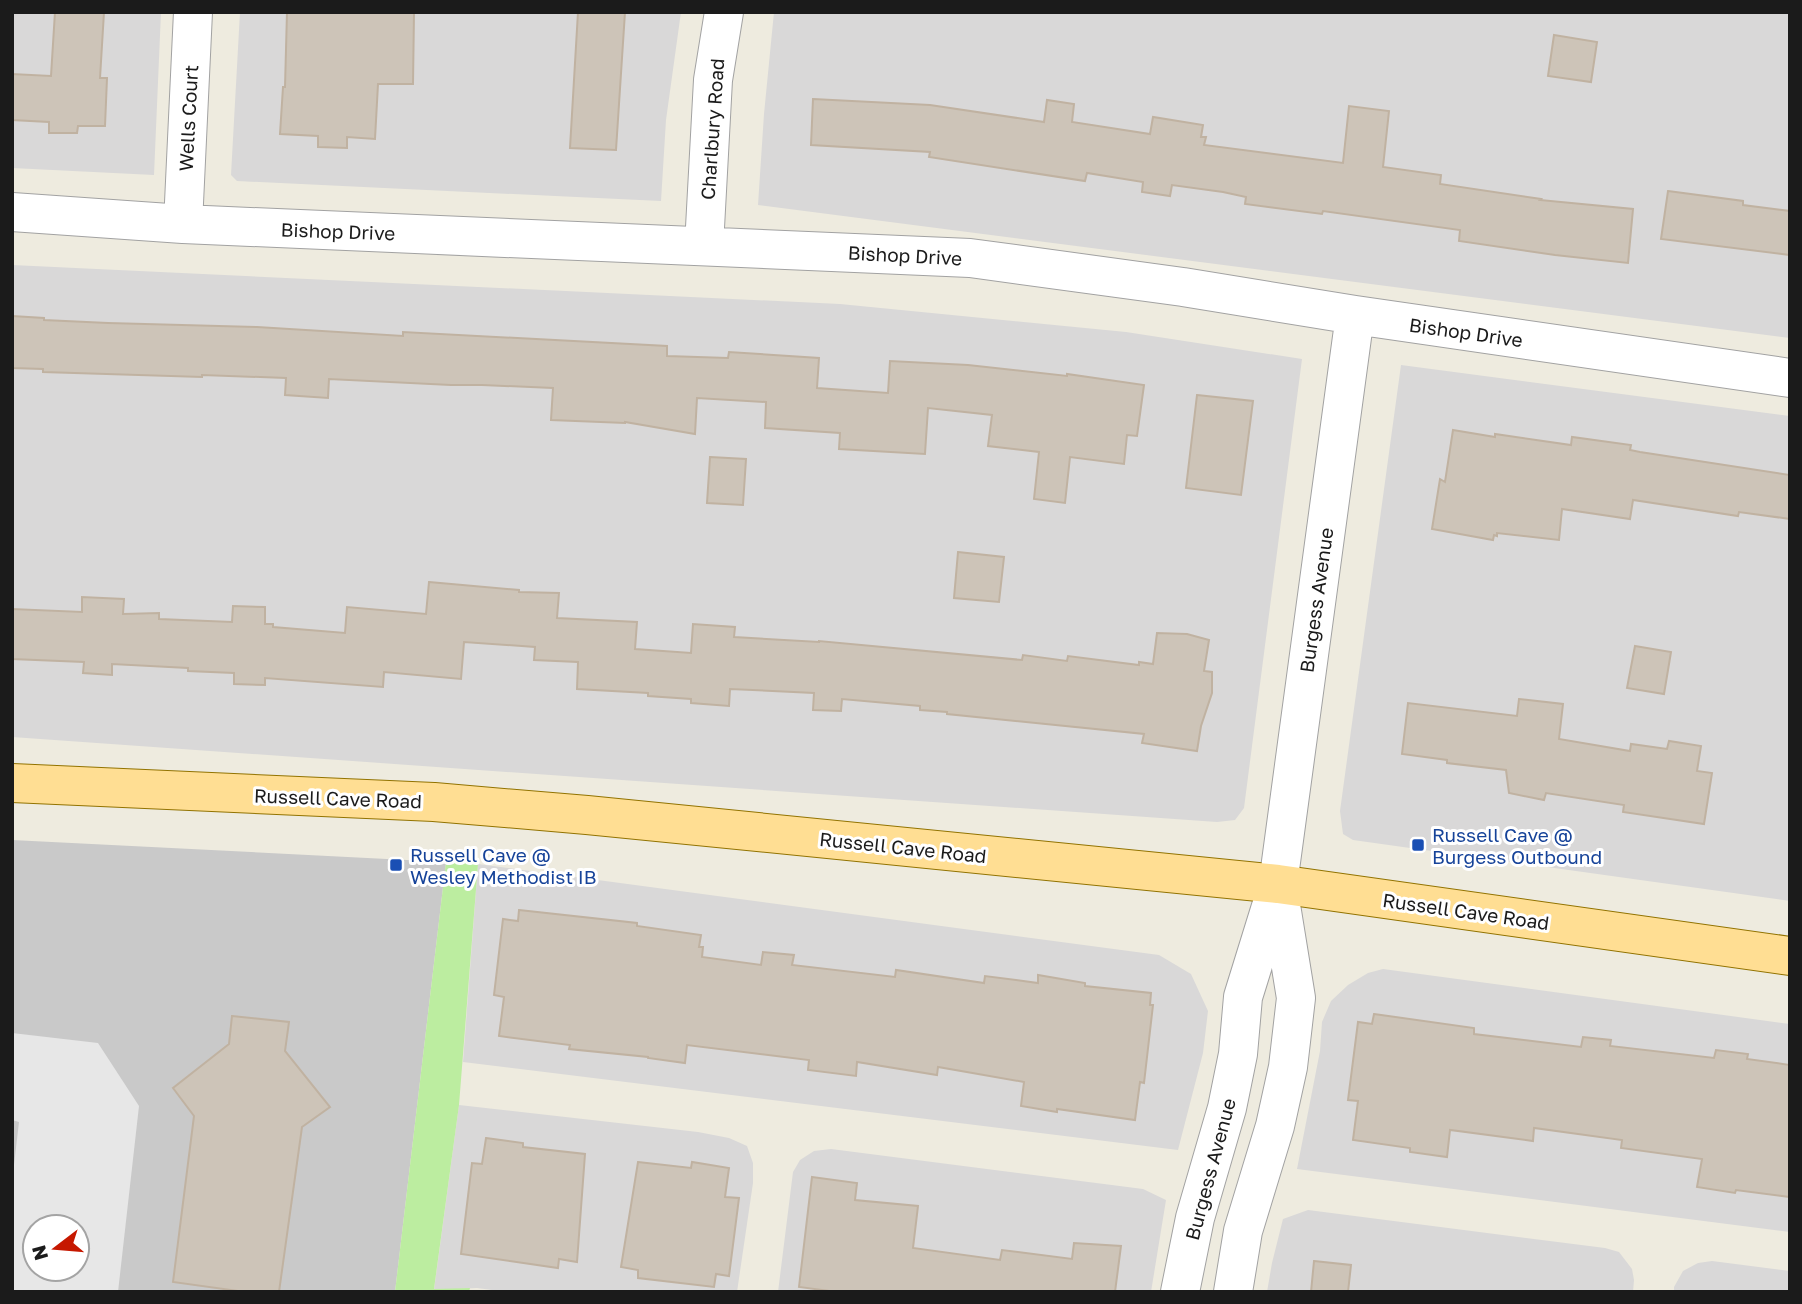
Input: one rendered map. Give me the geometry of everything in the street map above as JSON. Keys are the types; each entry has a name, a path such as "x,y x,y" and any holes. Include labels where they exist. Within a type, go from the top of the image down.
{"main road":[{"name":"Russell Cave Road","path":"12,783 434,802 628,819 1278,884 1790,956"}],"street":[{"name":"Wells Court","path":"183,224 193,12"},
{"name":"Charlbury Road","path":"704,246 713,80 724,12"},
{"name":"Bishop Drive","path":"12,212 183,224 970,258 1183,287 1354,316 1790,378"},
{"name":"Burgess Avenue","path":"1180,1292 1195,1218 1227,1108 1238,1054 1243,997 1278,884 1354,316"},
{"name":"Burgess Avenue","path":"1233,1292 1243,1231 1278,1115 1288,1067 1296,998 1278,884"}],"shaded area":[{"path":"12,12 161,12 154,175 12,168"},
{"path":"240,12 681,12 666,120 661,201 237,181 231,175"},
{"path":"774,12 1790,12 1790,338 758,205"},
{"path":"12,265 840,304 1126,332 1302,359 1244,808 1235,820 1217,822 12,737"},
{"path":"1401,365 1790,416 1790,901 1353,840 1343,834 1340,811"},
{"path":"12,840 446,862 395,1292 12,1292"},
{"path":"478,864 1159,955 1191,974 1208,1011 1203,1053 1178,1150 463,1062"},
{"path":"1383,969 1790,1024 1790,1232 1297,1169 1320,1051 1322,1022 1331,1001 1348,985 1368,973"},
{"path":"12,1033 98,1043 139,1106 118,1292 12,1292 12,1182 19,1122 12,1120"},
{"path":"459,1105 698,1132 729,1138 747,1146 753,1163 753,1183 737,1292 507,1292 477,1288 434,1290"},
{"path":"831,1149 1143,1189 1166,1200 1151,1292 778,1292 793,1172 800,1160 814,1151"},
{"path":"1308,1210 1605,1248 1619,1252 1632,1269 1633,1292 1267,1292 1283,1219"},
{"path":"1712,1261 1790,1271 1790,1292 1674,1292 1683,1271 1698,1263"}],"green space":[{"path":"446,862 478,864 459,1105 434,1289 470,1288 469,1292 395,1292"}],"building":[{"path":"55,12 104,12 100,78 107,78 105,126 78,126 77,133 49,133 49,122 12,120 12,74 51,76"},
{"path":"287,12 414,12 413,84 378,84 375,139 347,137 347,148 318,147 318,136 280,134 285,87"},
{"path":"578,12 625,12 616,150 570,148"},
{"path":"1554,35 1597,42 1591,82 1548,76"},
{"path":"813,99 930,105 1044,122 1047,100 1074,104 1072,122 1150,134 1153,117 1203,125 1201,137 1206,137 1204,145 1343,163 1349,106 1389,111 1383,167 1441,175 1440,184 1540,200 1633,209 1628,263 1459,241 1460,230 1323,211 1322,214 1245,204 1246,197 1223,192 1172,185 1170,196 1142,192 1143,182 1087,173 1085,181 929,157 930,152 811,145"},
{"path":"1668,191 1743,201 1743,205 1790,211 1790,255 1661,239"},
{"path":"12,316 108,323 257,327 403,336 403,332 667,346 667,356 728,358 729,352 819,358 817,388 888,393 890,361 1067,374 1144,385 1137,436 1127,435 1124,464 1070,457 1065,503 1034,499 1039,452 988,446 992,415 928,408 925,454 839,449 840,433 765,428 766,402 697,398 695,434 625,422 551,420 553,388 329,379 328,398 285,395 286,378 43,372 43,369 12,368"},
{"path":"1197,395 1253,401 1241,495 1186,488"},
{"path":"1453,430 1571,445 1572,437 1631,445 1630,450 1640,452 1790,475 1790,519 1739,512 1738,516 1633,500 1630,519 1562,509 1559,540 1497,533 1493,540 1432,529 1440,479 1445,482"},
{"path":"710,457 746,459 743,505 707,503"},
{"path":"958,552 1004,557 999,602 954,598"},
{"path":"429,582 519,592 559,593 557,618 637,622 635,649 691,653 693,624 735,627 734,637 819,641 1022,660 1023,655 1067,661 1068,656 1139,665 1139,662 1153,664 1157,633 1187,634 1209,640 1204,671 1212,672 1212,693 1201,726 1197,751 1142,743 1144,734 947,714 920,710 920,706 842,699 841,711 813,710 814,693 730,689 729,706 691,703 691,699 648,696 648,693 577,689 578,662 534,660 535,647 464,642 461,679 384,672 383,687 265,678 265,685 234,684 234,673 112,664 112,675 83,673 84,662 12,659 12,609 82,612 82,597 124,599 123,614 159,613 159,619 232,622 233,606 265,607 265,624 273,624 273,627 345,633 347,607 426,614"},
{"path":"1635,646 1671,652 1664,694 1627,688"},
{"path":"1519,699 1563,704 1559,739 1630,751 1631,744 1667,749 1669,741 1701,746 1697,771 1712,773 1704,824 1623,812 1624,805 1546,793 1544,800 1509,793 1506,770 1402,754 1408,703 1517,716"},
{"path":"519,910 637,923 637,926 701,935 699,947 703,947 702,957 761,965 763,952 794,955 792,965 895,977 896,970 984,983 985,976 1038,983 1038,975 1085,983 1085,986 1151,993 1150,1005 1153,1005 1144,1083 1140,1082 1135,1120 1021,1106 1024,1082 938,1067 937,1075 857,1062 856,1076 808,1070 809,1060 687,1045 685,1063 569,1049 570,1045 499,1036 504,997 494,995 503,919 518,921"},
{"path":"1374,1014 1474,1028 1474,1034 1581,1047 1583,1037 1611,1040 1610,1046 1714,1058 1716,1050 1748,1054 1747,1059 1790,1065 1790,1197 1697,1187 1702,1159 1621,1148 1622,1140 1534,1128 1533,1141 1450,1130 1447,1157 1410,1152 1410,1148 1353,1140 1358,1101 1348,1100 1358,1022 1372,1024"},
{"path":"232,1016 289,1022 285,1051 330,1107 302,1127 279,1292 245,1292 173,1282 194,1116 173,1088 229,1044"},
{"path":"486,1138 523,1143 523,1147 585,1154 577,1262 559,1259 558,1268 461,1254 472,1163 482,1164"},
{"path":"638,1162 691,1168 692,1162 729,1168 725,1197 739,1198 729,1276 716,1274 714,1287 638,1278 638,1270 621,1267"},
{"path":"812,1177 857,1183 855,1200 918,1206 913,1248 1000,1260 1002,1250 1072,1259 1074,1243 1121,1246 1115,1292 837,1292 799,1287"},
{"path":"1314,1261 1351,1265 1348,1292 1311,1292"}],"place":[{"name":"Russell Cave @ Burgess Outbound","path":"1418,845"},
{"name":"Russell Cave @ Wesley Methodist IB","path":"396,865"}]}
